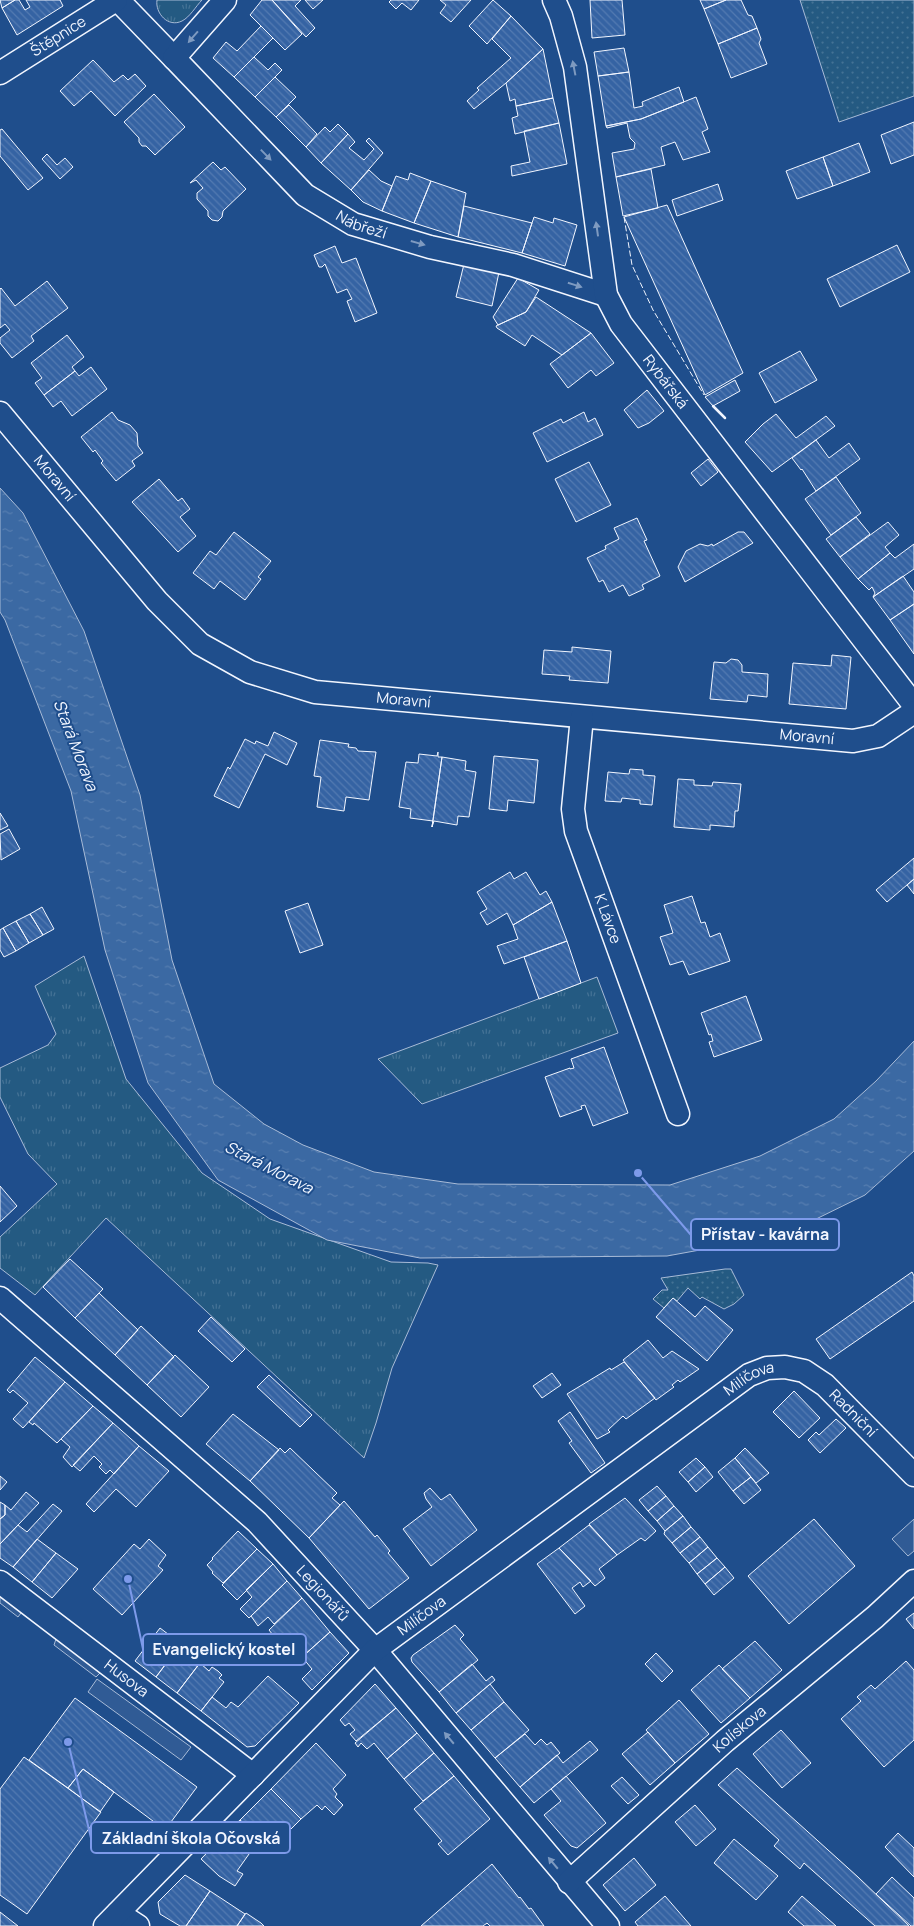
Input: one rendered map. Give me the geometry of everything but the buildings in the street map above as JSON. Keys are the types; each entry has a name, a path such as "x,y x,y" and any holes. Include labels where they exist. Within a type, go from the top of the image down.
{"street":[{"name":"Nábřeží","path":"117,0 305,195 353,224 430,247 513,265 606,295"},
{"name":"Štěpnice","path":"0,73 117,0"},
{"path":"174,58 225,0"},
{"name":"Rybářská","path":"554,0 561,16 574,67 606,295 621,324 914,705"},
{"name":"Moravní","path":"0,413 157,601 200,644 250,672 315,692 854,742 878,736 914,712"},
{"name":"K Lávce","path":"582,716 573,809 576,831 678,1114"},
{"name":"Legionářů","path":"0,1298 258,1522 375,1650 608,1926"},
{"name":"Milíčova","path":"112,1920 375,1650 749,1375 767,1368 784,1367"},
{"name":"Radniční","path":"784,1367 804,1371 825,1385 914,1474"},
{"name":"Kolískova","path":"569,1882 725,1741 875,1617 914,1581"},
{"name":"Husova","path":"0,1582 254,1775"},
{"path":"112,1920 138,1926"}],"green space":[{"path":"157,0 202,0 188,17 177,23 167,21 160,14"},
{"path":"800,0 914,0 914,96 839,122"},
{"path":"84,956 126,1079 202,1173 270,1219 391,1262 438,1265 392,1368 364,1458 106,1218 35,1295 0,1268 0,1237 57,1184 28,1154 0,1097 0,1068 48,1045 56,1034 35,986"},
{"path":"597,977 618,1033 422,1104 378,1059"},
{"path":"731,1269 744,1295 734,1304 724,1309 702,1297 700,1299 688,1288 677,1301 673,1298 664,1308 653,1299 662,1290 668,1290 661,1278"}],"shaded area":[{"path":"914,1519 914,1551 908,1556 892,1539"},
{"path":"0,1594 26,1613 21,1613 18,1617 0,1603"},
{"path":"56,1639 102,1671 96,1677 54,1645"},
{"path":"97,1679 191,1747 181,1760 88,1692"}],"water":[{"name":"Stará Morava","path":"0,488 23,513 84,631 140,795 172,960 214,1084 264,1124 303,1145 374,1172 458,1184 670,1185 760,1156 834,1119 876,1081 914,1041 914,1151 865,1195 810,1222 771,1237 667,1256 420,1258 327,1240 218,1180 148,1083 105,950 71,791 5,620 0,612"}],"fence":[{"path":"624,217 632,265 653,310 704,395"}],"wall":[{"path":"713,406 725,418"}],"place":[{"name":"Přístav - kavárna","path":"638,1173"},
{"name":"Evangelický kostel","path":"128,1579"},
{"name":"Základní škola Očovská","path":"68,1742"}]}
